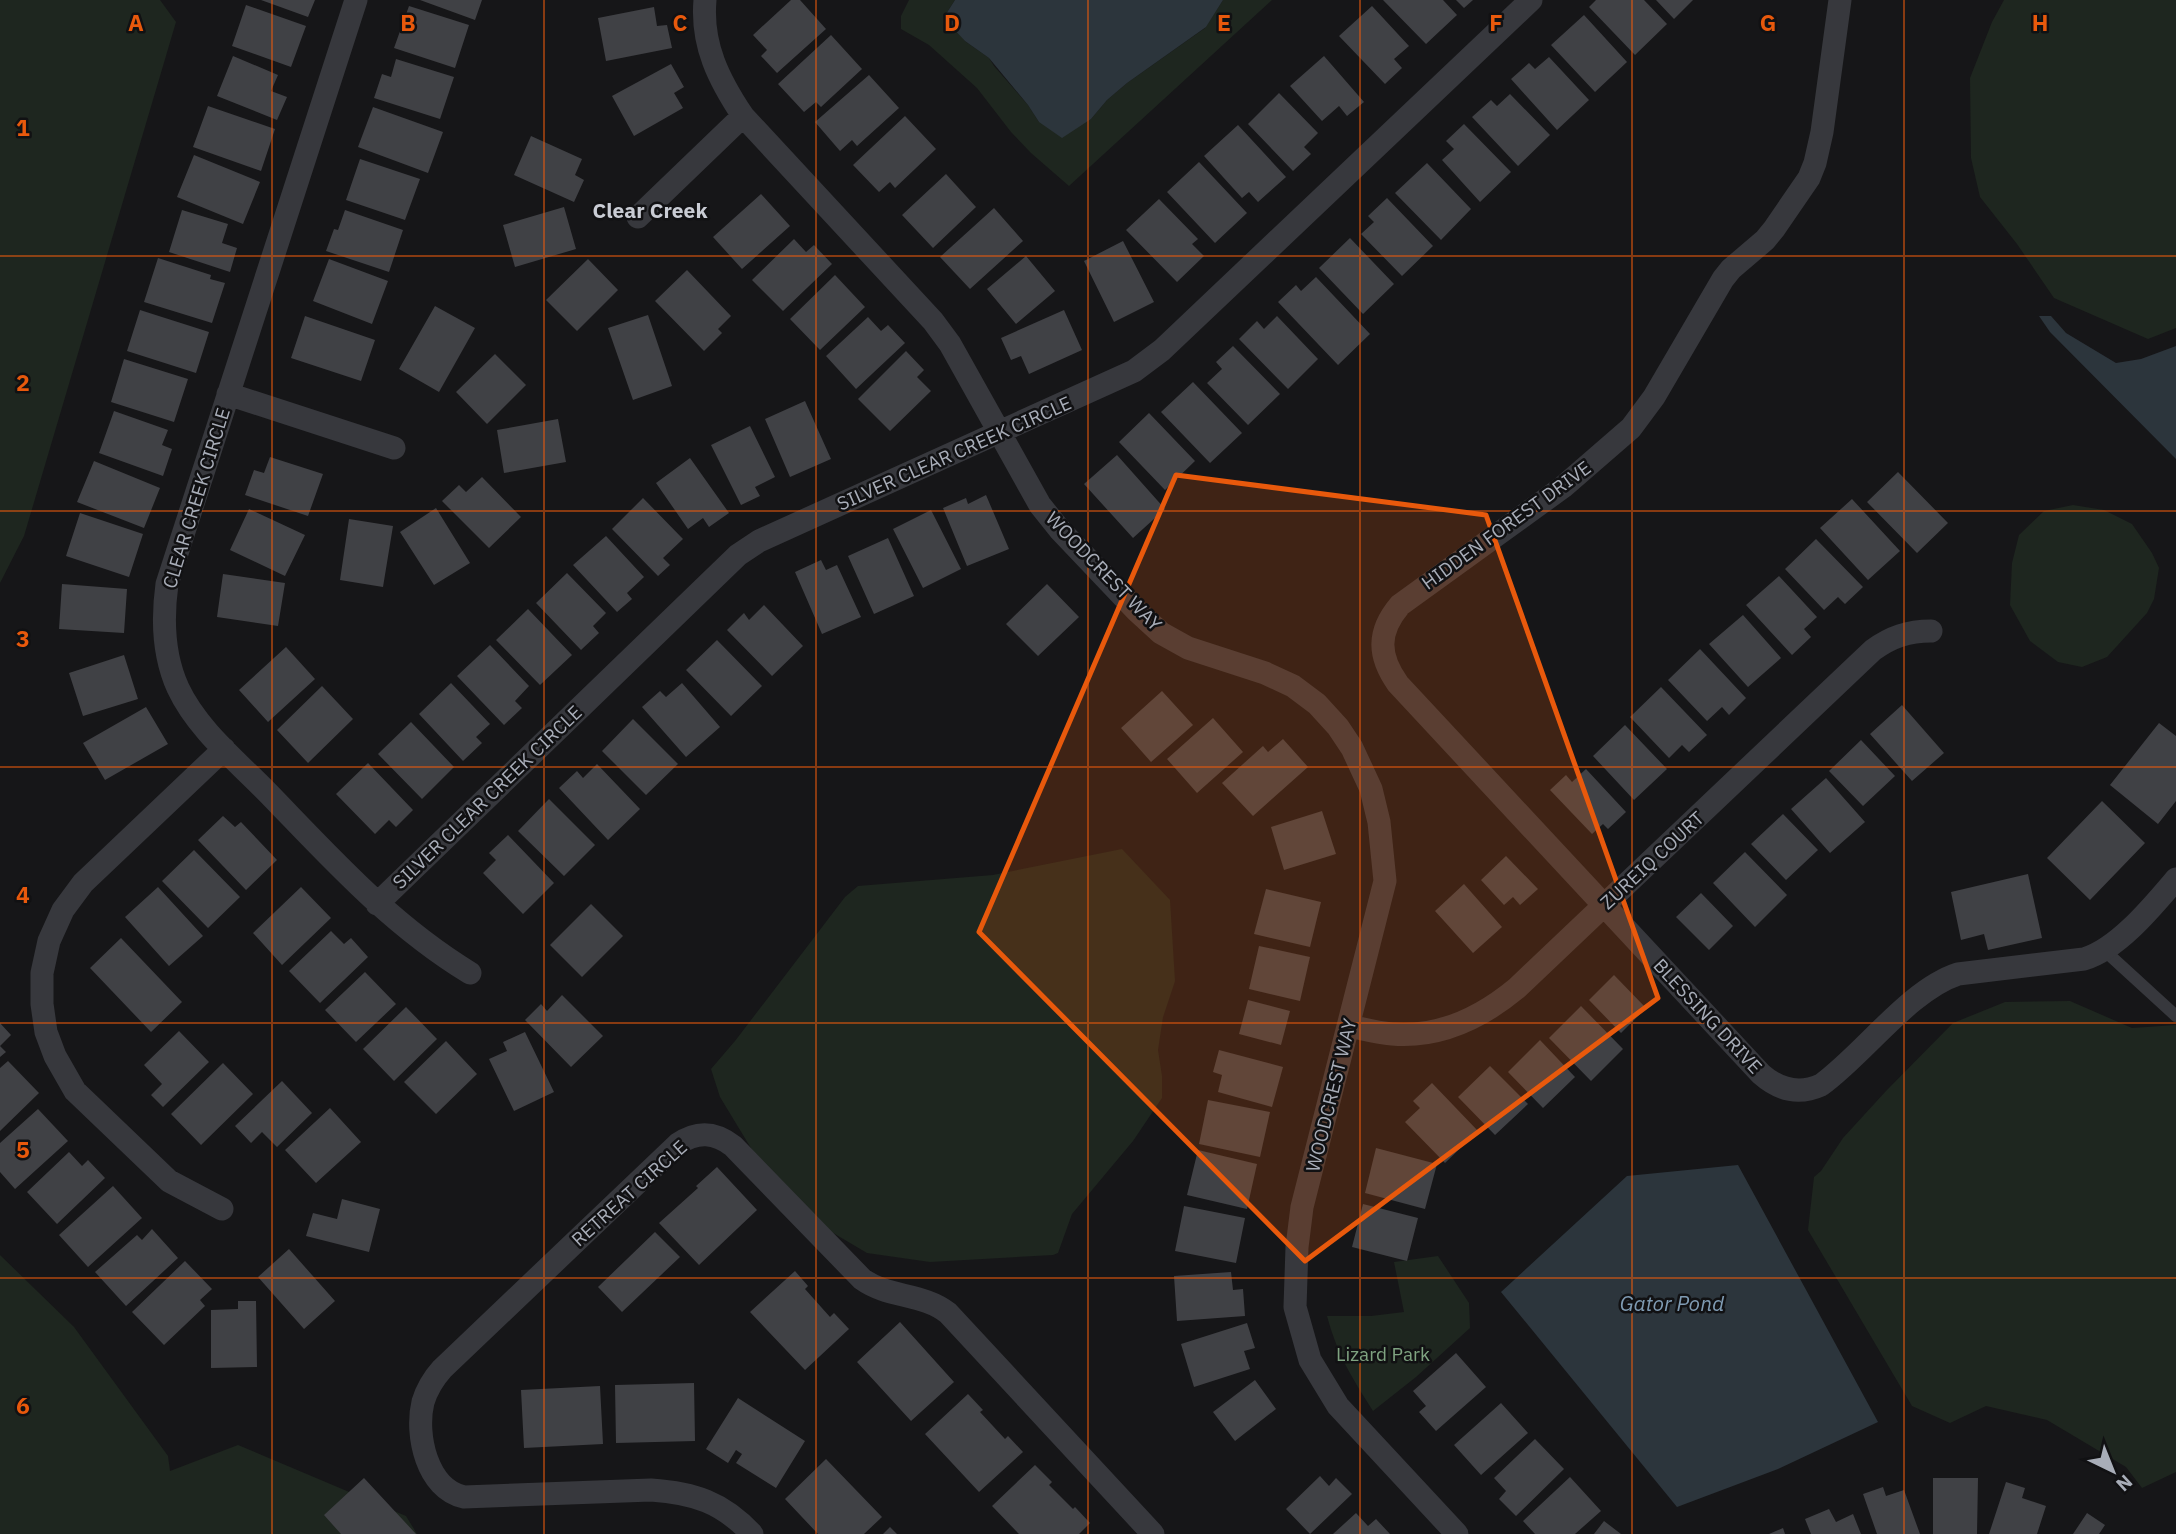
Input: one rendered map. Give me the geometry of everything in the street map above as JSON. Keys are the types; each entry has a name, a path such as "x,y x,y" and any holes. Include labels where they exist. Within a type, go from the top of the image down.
{"street":[{"name":"CLEAR CREEK CIRCLE","path":"356,0 167,584 164,634 178,689 196,718 377,904 437,953 470,973"},
{"name":"WOODCREST WAY","path":"705,0 706,35 722,85 743,116 933,321 950,344 1046,513 1060,530 1161,633 1188,648 1265,673 1293,686 1317,704 1338,727 1352,748 1371,789 1379,822 1385,881 1302,1207 1297,1247 1295,1307 1310,1360 1338,1406 1457,1534"},
{"name":"SILVER CLEAR CREEK CIRCLE","path":"377,904 738,555 759,541 1134,371 1162,350 1531,0"},
{"name":"HIDDEN FOREST DRIVE","path":"1604,905 1398,684 1383,656 1384,634 1393,613 1408,598 1563,487 1631,428 1647,410 1723,279 1769,235 1810,178 1821,140 1840,0"},
{"path":"638,217 743,116"},
{"path":"228,394 394,448"},
{"name":"ZUREIQ COURT","path":"1349,1026 1411,1035 1457,1025 1499,1003 1873,650 1887,640 1902,635 1931,631"},
{"path":"222,1209 169,1181 75,1091 55,1056 46,1032 42,973 49,941 63,910 83,883 224,748"},
{"name":"BLESSING DRIVE","path":"1604,905 1761,1074 1775,1085 1793,1091 1821,1085 1925,992 1947,978 1958,974 2084,959 2105,951 2176,879"},
{"name":"RETREAT CIRCLE","path":"752,1534 721,1507 689,1494 651,1490 464,1497 456,1495 435,1476 427,1458 422,1432 421,1413 427,1389 442,1369 678,1144 702,1134 718,1136 733,1146 862,1279 874,1287 930,1302 948,1313 1153,1534"}],"lane":[{"path":"2105,951 2176,1016"}],"highlighted area":[{"path":"1176,475 1486,515 1658,998 1305,1261 979,932"}],"green space":[{"path":"0,0 160,0 176,22 24,536 0,583"},
{"path":"909,0 955,0 946,14 965,41 989,58 1039,122 1091,119 1107,100 1127,83 1205,28 1223,0 1272,0 1069,186 1011,132 977,88 929,45 901,29 901,16"},
{"path":"2004,0 2176,0 2176,328 2148,339 2054,298 1980,197 1971,158 1970,78 1992,22"},
{"path":"2073,505 2104,510 2132,524 2159,568 2154,599 2147,613 2107,657 2082,667 2058,662 2030,641 2010,605 2012,563 2019,535 2044,511"},
{"path":"1122,849 1170,900 1175,981 1163,1017 1158,1050 1162,1098 1133,1141 1072,1214 1058,1253 930,1262 867,1253 818,1224 757,1158 720,1097 711,1069 845,897 858,886 993,875"},
{"path":"2070,1001 2132,1028 2176,1025 2176,1472 2142,1488 2126,1467 2047,1420 1986,1406 1950,1423 1912,1406 1808,1230 1814,1177 1843,1138 1953,1023 2005,1002"},
{"path":"0,1255 74,1327 168,1456 170,1471 238,1445 406,1516 417,1534 0,1534"},
{"name":"Lizard Park","path":"1438,1256 1469,1303 1470,1328 1416,1377 1373,1411 1346,1365 1327,1316 1371,1316 1404,1312 1394,1262"}],"water":[{"path":"955,0 1223,0 1206,27 1127,83 1107,100 1091,119 1062,138 1039,122 989,58 965,41 952,27 946,14"},
{"path":"2039,316 2051,316 2066,333 2116,363 2141,359 2176,346 2176,459 2050,332"},
{"name":"Gator Pond","path":"1738,1165 1878,1422 1778,1469 1677,1507 1501,1292 1627,1176"}],"building":[{"path":"261,0 315,0 308,17"},
{"path":"420,0 482,0 475,20"},
{"path":"791,0 800,0 826,29 777,73 761,56 767,50 753,35"},
{"path":"1383,0 1443,0 1457,15 1426,44"},
{"path":"1456,0 1473,0 1464,8"},
{"path":"1596,0 1644,0 1667,24 1635,55 1589,7"},
{"path":"1656,0 1693,0 1674,19"},
{"path":"246,5 306,26 291,67 232,46"},
{"path":"409,6 469,25 455,68 394,48"},
{"path":"1372,6 1409,46 1394,59 1402,68 1385,84 1339,36"},
{"path":"654,7 657,26 667,25 672,48 606,61 598,18"},
{"path":"1584,15 1627,62 1595,92 1551,45"},
{"path":"831,35 862,69 821,107 816,102 804,112 778,84"},
{"path":"233,56 278,75 271,91 287,97 277,120 217,96"},
{"path":"1324,56 1364,102 1347,116 1339,106 1322,121 1290,86"},
{"path":"1549,57 1589,100 1557,130 1511,79 1529,63 1535,69"},
{"path":"396,59 454,77 440,119 374,98 382,74 391,77"},
{"path":"671,64 684,87 674,93 683,108 634,136 612,96"},
{"path":"869,75 899,108 857,146 852,140 840,151 815,122"},
{"path":"1279,93 1318,133 1304,147 1311,154 1293,171 1248,124"},
{"path":"1510,94 1550,135 1518,166 1472,117 1491,100 1497,106"},
{"path":"208,106 275,129 261,171 193,147"},
{"path":"373,107 443,132 428,173 358,147"},
{"path":"905,116 936,149 895,188 890,182 879,192 853,165"},
{"path":"1464,124 1511,172 1480,202 1442,160 1454,149 1446,141"},
{"path":"1238,125 1286,177 1258,202 1249,192 1242,198 1204,156"},
{"path":"531,136 582,159 575,175 584,180 574,202 514,175"},
{"path":"194,155 260,182 243,224 177,197"},
{"path":"360,159 420,179 405,220 346,200"},
{"path":"1199,162 1247,213 1215,243 1167,192"},
{"path":"1427,163 1471,209 1441,240 1395,193"},
{"path":"946,174 976,207 933,248 902,215"},
{"path":"761,194 790,226 742,269 713,237"},
{"path":"1387,198 1433,246 1402,276 1361,234 1374,222 1368,216"},
{"path":"1159,199 1198,239 1192,244 1204,256 1177,282 1126,230"},
{"path":"564,207 576,249 515,267 503,225"},
{"path":"994,208 1023,241 970,289 940,257"},
{"path":"182,210 228,224 222,243 237,248 230,272 169,252"},
{"path":"345,210 403,230 389,272 326,251"},
{"path":"1350,238 1394,284 1363,314 1319,268"},
{"path":"794,239 806,252 814,245 832,264 783,311 752,280"},
{"path":"1123,241 1154,302 1114,322 1084,261"},
{"path":"1026,256 1055,291 1016,324 987,289"},
{"path":"158,258 211,275 210,279 225,283 212,323 144,302"},
{"path":"329,259 388,281 372,324 313,301"},
{"path":"588,259 618,290 577,331 546,300"},
{"path":"687,270 731,316 718,329 722,333 704,351 655,301"},
{"path":"835,275 865,307 820,350 790,319"},
{"path":"1316,277 1370,334 1338,365 1278,302 1296,285 1301,291"},
{"path":"435,306 475,328 439,392 399,369"},
{"path":"140,310 209,332 196,373 127,351"},
{"path":"1064,310 1082,350 1029,374 1021,356 1011,360 1001,338"},
{"path":"648,315 672,386 633,400 608,328"},
{"path":"305,316 375,340 361,381 291,358"},
{"path":"1277,316 1318,359 1288,389 1239,339 1257,321 1264,329"},
{"path":"868,317 881,331 888,325 905,343 856,389 826,356"},
{"path":"1233,346 1280,394 1248,425 1207,383 1222,369 1216,362"},
{"path":"906,351 924,370 917,377 931,391 890,431 858,399"},
{"path":"495,354 526,385 487,424 456,392"},
{"path":"124,359 188,379 174,422 111,402"},
{"path":"1193,382 1242,433 1210,463 1161,412"},
{"path":"805,401 831,459 790,477 765,419"},
{"path":"114,411 168,430 162,445 172,449 163,476 99,453"},
{"path":"1149,413 1195,461 1165,490 1119,442"},
{"path":"558,419 566,462 504,473 497,430"},
{"path":"750,426 775,477 755,487 760,496 741,505 711,445"},
{"path":"1117,455 1165,509 1133,538 1084,484"},
{"path":"270,457 323,474 308,516 245,495 254,470 264,473"},
{"path":"690,458 729,513 709,527 703,518 688,529 656,483"},
{"path":"94,461 160,488 144,528 77,502"},
{"path":"1898,472 1948,523 1917,553 1867,502"},
{"path":"482,477 521,517 489,548 442,501 459,485 466,492"},
{"path":"986,495 1009,549 967,566 943,508 966,498 968,504"},
{"path":"643,498 683,539 663,558 670,565 658,576 612,529"},
{"path":"1852,499 1900,551 1868,580 1820,528"},
{"path":"436,508 470,563 434,585 400,532"},
{"path":"249,509 305,535 285,576 230,550"},
{"path":"931,510 961,569 923,588 893,529"},
{"path":"80,513 143,534 129,577 66,556"},
{"path":"349,519 393,526 383,587 340,580"},
{"path":"606,536 644,577 627,593 632,599 617,612 573,565"},
{"path":"888,538 914,596 874,614 848,556"},
{"path":"1816,539 1863,587 1845,604 1838,597 1824,610 1785,569"},
{"path":"821,560 826,570 837,565 861,617 822,634 795,572"},
{"path":"567,573 606,613 593,626 599,633 581,650 536,603"},
{"path":"223,574 285,583 278,626 217,617"},
{"path":"1779,576 1817,617 1804,629 1811,637 1792,655 1746,605"},
{"path":"62,584 127,589 124,633 59,629"},
{"path":"1047,584 1079,617 1038,656 1006,624"},
{"path":"764,605 803,646 772,676 727,630 744,613 749,620"},
{"path":"528,609 572,655 540,685 496,640"},
{"path":"1743,615 1781,658 1748,687 1709,644"},
{"path":"717,640 762,686 731,716 686,670"},
{"path":"490,645 529,686 515,701 522,708 504,725 457,676"},
{"path":"286,647 315,679 268,722 239,690"},
{"path":"1700,649 1746,698 1729,715 1722,707 1707,721 1668,680"},
{"path":"124,655 138,699 83,716 69,673"},
{"path":"451,683 490,724 476,737 482,743 463,761 419,714"},
{"path":"682,683 720,727 686,757 642,707 660,691 666,697"},
{"path":"322,686 353,719 308,763 277,730"},
{"path":"1661,687 1707,735 1689,752 1682,745 1669,758 1630,717"},
{"path":"1162,691 1193,725 1151,762 1121,728"},
{"path":"1902,705 1944,753 1912,781 1870,734"},
{"path":"146,707 168,744 105,780 83,743"},
{"path":"1213,718 1243,752 1197,793 1167,759"},
{"path":"633,719 678,764 646,795 602,751"},
{"path":"411,722 454,767 422,799 378,754"},
{"path":"2159,723 2176,736 2176,801 2158,824 2110,785"},
{"path":"1625,725 1667,769 1634,800 1593,756"},
{"path":"1283,739 1308,767 1253,816 1222,783 1263,746 1268,752"},
{"path":"1861,740 1895,776 1863,806 1829,771"},
{"path":"368,763 413,810 396,827 389,820 375,834 336,794"},
{"path":"597,764 640,809 608,840 559,788 577,771 583,778"},
{"path":"1586,769 1626,812 1608,829 1603,824 1592,834 1550,790 1566,775 1572,782"},
{"path":"1826,778 1865,822 1830,853 1791,809"},
{"path":"549,799 595,845 564,876 518,831"},
{"path":"2102,801 2145,843 2090,900 2047,858"},
{"path":"1322,811 1336,854 1284,870 1271,827"},
{"path":"1783,814 1818,850 1786,880 1751,844"},
{"path":"223,816 235,827 241,822 277,860 246,890 198,840"},
{"path":"508,835 554,883 523,914 483,873 496,860 489,853"},
{"path":"194,850 240,897 208,928 162,881"},
{"path":"1745,852 1787,895 1755,927 1713,883"},
{"path":"1506,856 1538,889 1520,905 1513,897 1504,905 1481,880"},
{"path":"2028,874 2042,938 1988,950 1984,934 1961,940 1951,892"},
{"path":"1464,884 1502,927 1473,953 1435,911"},
{"path":"158,887 203,936 169,966 125,917"},
{"path":"301,887 331,918 282,965 253,933"},
{"path":"1266,889 1321,902 1310,947 1254,934"},
{"path":"1701,893 1733,926 1709,950 1676,917"},
{"path":"591,904 623,936 582,977 550,945"},
{"path":"331,931 344,944 351,938 368,957 320,1003 289,971"},
{"path":"121,938 182,1002 151,1032 90,968"},
{"path":"1259,946 1310,957 1300,1001 1249,989"},
{"path":"365,972 396,1004 356,1042 325,1010"},
{"path":"1614,975 1646,1008 1621,1033 1589,1000"},
{"path":"562,995 603,1036 571,1067 525,1020 541,1004 547,1011"},
{"path":"1248,1000 1290,1011 1281,1045 1239,1034"},
{"path":"1581,1006 1623,1049 1591,1081 1549,1038"},
{"path":"406,1007 437,1039 394,1081 363,1049"},
{"path":"0,1023 11,1035 0,1046"},
{"path":"179,1031 209,1062 163,1107 151,1095 162,1084 144,1065"},
{"path":"525,1032 554,1092 514,1111 489,1059 507,1051 503,1042"},
{"path":"1540,1040 1575,1077 1543,1108 1508,1072"},
{"path":"446,1041 477,1074 436,1114 404,1082"},
{"path":"0,1046 6,1052 0,1057"},
{"path":"1219,1050 1283,1067 1272,1107 1218,1092 1222,1075 1213,1072"},
{"path":"8,1061 39,1093 0,1131 0,1068"},
{"path":"223,1063 253,1094 201,1145 171,1114"},
{"path":"1490,1066 1528,1104 1495,1135 1458,1097"},
{"path":"282,1081 312,1113 277,1147 262,1132 251,1143 235,1126"},
{"path":"1432,1083 1478,1131 1445,1163 1405,1122 1420,1108 1413,1101"},
{"path":"1208,1100 1270,1112 1260,1157 1199,1144"},
{"path":"330,1108 361,1142 316,1183 285,1150"},
{"path":"38,1109 68,1141 15,1189 0,1172 0,1143"},
{"path":"1376,1148 1437,1164 1425,1209 1365,1193"},
{"path":"1198,1150 1257,1164 1247,1209 1187,1195"},
{"path":"69,1152 82,1166 88,1160 105,1178 57,1224 27,1192"},
{"path":"717,1167 757,1210 699,1265 659,1223"},
{"path":"113,1186 142,1218 88,1267 59,1235"},
{"path":"342,1199 380,1209 369,1252 306,1236 313,1213 337,1219"},
{"path":"1363,1204 1418,1218 1407,1261 1352,1247"},
{"path":"1184,1206 1245,1218 1236,1263 1175,1251"},
{"path":"152,1229 178,1258 126,1306 95,1272 137,1235 142,1240"},
{"path":"655,1232 680,1257 622,1312 598,1287"},
{"path":"289,1249 335,1301 304,1329 258,1277"},
{"path":"185,1261 212,1289 200,1300 205,1306 164,1345 132,1312"},
{"path":"795,1271 808,1286 805,1289 830,1317 834,1313 849,1329 805,1370 750,1312"},
{"path":"1231,1272 1233,1290 1243,1289 1245,1316 1177,1321 1174,1276"},
{"path":"238,1301 256,1301 257,1367 211,1368 211,1310 238,1309"},
{"path":"900,1322 954,1382 911,1421 857,1362"},
{"path":"1247,1323 1255,1348 1244,1351 1250,1369 1194,1387 1181,1344"},
{"path":"1456,1353 1486,1387 1436,1431 1419,1412 1426,1406 1413,1391"},
{"path":"1255,1380 1276,1409 1235,1441 1213,1412"},
{"path":"694,1383 695,1441 616,1443 615,1385"},
{"path":"600,1386 603,1444 524,1448 521,1390"},
{"path":"968,1394 983,1410 980,1412 1005,1439 1008,1436 1023,1452 979,1492 925,1434"},
{"path":"738,1398 805,1441 776,1488 736,1463 742,1454 736,1450 728,1463 706,1449"},
{"path":"1501,1403 1528,1433 1481,1475 1454,1445"},
{"path":"1535,1439 1564,1469 1516,1516 1499,1499 1506,1491 1494,1478"},
{"path":"826,1459 882,1517 864,1534 818,1534 785,1499"},
{"path":"1035,1465 1052,1482 1049,1485 1090,1523 1079,1534 1019,1534 992,1506"},
{"path":"1320,1476 1329,1486 1336,1478 1352,1494 1310,1534 1286,1509"},
{"path":"1570,1477 1601,1511 1575,1534 1535,1534 1523,1521"},
{"path":"364,1478 416,1534 341,1534 324,1515"},
{"path":"1933,1478 1978,1478 1977,1534 1933,1534"},
{"path":"2006,1482 2025,1488 2022,1498 2046,1506 2037,1534 1989,1534"},
{"path":"1883,1487 1886,1496 1904,1490 1920,1534 1877,1534 1863,1494"},
{"path":"1829,1509 1836,1522 1853,1514 1861,1534 1811,1534 1805,1519"},
{"path":"1356,1513 1368,1526 1376,1519 1390,1534 1333,1534"},
{"path":"2087,1513 2105,1525 2099,1534 2073,1534"},
{"path":"1604,1521 1621,1534 1594,1534"},
{"path":"890,1527 897,1534 883,1534"},
{"path":"1783,1528 1785,1534 1769,1534"}],"district":[{"name":"Clear Creek","path":"650,211"}]}
